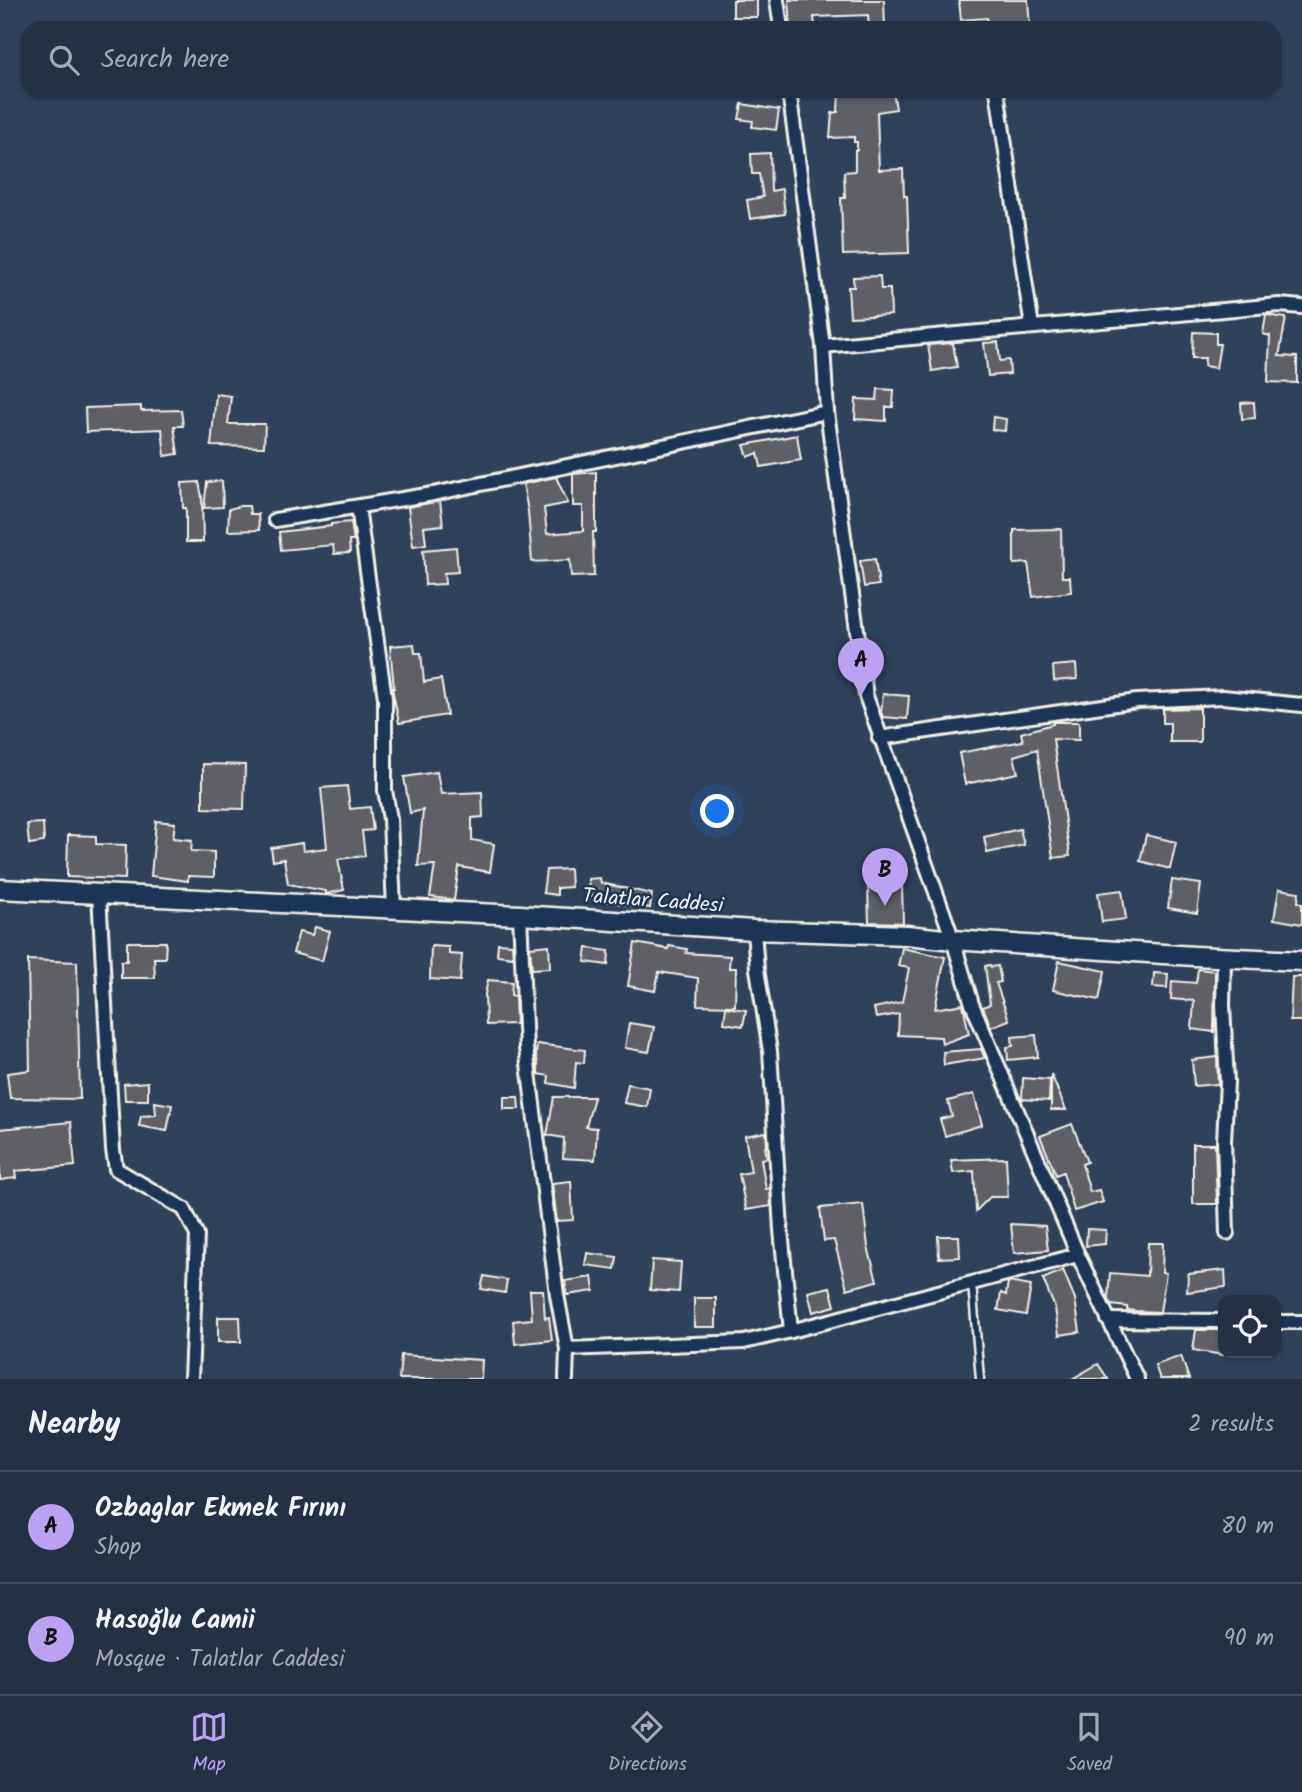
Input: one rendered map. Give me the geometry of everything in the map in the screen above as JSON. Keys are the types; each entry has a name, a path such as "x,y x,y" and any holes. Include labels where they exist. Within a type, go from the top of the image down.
{"street":[{"path":"777,0 780,21"},
{"path":"790,98 823,346 827,412 866,696 953,940 972,1004 1077,1255 1137,1379"},
{"path":"998,98 1032,327"},
{"path":"823,346 1279,304 1302,307"},
{"path":"275,520 433,494 827,412"},
{"path":"358,507 385,698 385,790 390,819 394,908"},
{"path":"880,738 1137,701 1223,697 1302,705"},
{"name":"Talatlar Caddesi","path":"0,889 394,908 754,930 907,935 1302,961"},
{"path":"99,893 116,1169 184,1209 197,1234 191,1379"},
{"path":"520,915 526,1048 557,1295 567,1349 566,1379"},
{"path":"754,930 757,969 770,1051 781,1230 791,1331"},
{"path":"1224,957 1227,1233"},
{"path":"567,1349 744,1342 1077,1255"},
{"path":"1108,1320 1218,1321"},
{"path":"1281,1322 1302,1322"}],"lane":[{"path":"972,1283 980,1379"}],"building":[{"path":"733,0 757,0 757,17 733,17"},
{"path":"789,0 884,0 885,21 868,21 868,15 814,17 814,21 791,21"},
{"path":"959,0 1028,0 1030,21 987,21 987,18 961,20"},
{"path":"839,98 894,98 896,109 877,112 879,170 903,169 909,253 843,255 841,198 845,198 844,172 855,171 857,142 854,142 854,137 830,138 832,113 838,112"},
{"path":"742,104 779,110 776,130 752,127 753,121 739,119"},
{"path":"770,153 771,191 782,189 785,214 750,219 747,200 763,197 759,174 752,174 751,154"},
{"path":"880,276 881,289 890,289 891,315 850,317 848,287 854,287 853,277"},
{"path":"1266,315 1286,318 1279,356 1297,357 1297,383 1268,382 1270,336 1263,334"},
{"path":"1193,332 1216,333 1216,344 1220,344 1216,368 1204,366 1205,358 1192,358"},
{"path":"998,342 1000,361 1009,360 1010,374 988,376 984,343"},
{"path":"953,343 957,367 932,371 928,345"},
{"path":"878,389 894,390 893,407 886,407 886,421 855,419 856,399 877,400"},
{"path":"216,394 231,396 228,424 265,424 264,447 211,446"},
{"path":"1254,402 1255,418 1242,419 1241,403"},
{"path":"141,406 141,411 181,410 183,426 174,426 178,454 165,456 162,429 86,432 85,408"},
{"path":"993,417 1006,419 1005,431 992,430"},
{"path":"797,435 801,460 761,467 758,453 748,457 744,445"},
{"path":"596,472 594,576 571,577 570,560 532,562 523,484 556,477 568,503 544,508 547,534 583,531 583,506 573,506 573,474"},
{"path":"222,481 223,507 204,508 207,482"},
{"path":"199,482 203,542 186,542 186,508 183,508 182,483"},
{"path":"440,501 443,525 424,527 426,544 413,546 408,507"},
{"path":"249,506 250,514 258,514 259,530 228,531 229,509"},
{"path":"351,522 354,541 349,541 350,553 334,554 333,545 281,550 279,532"},
{"path":"1061,529 1062,577 1070,577 1071,592 1033,597 1028,563 1014,564 1014,530"},
{"path":"456,547 458,572 444,573 445,584 425,585 423,550"},
{"path":"875,559 879,585 864,587 860,561"},
{"path":"414,644 415,653 421,653 424,682 441,679 447,715 399,723 392,688 390,646"},
{"path":"1076,664 1077,679 1054,681 1053,666"},
{"path":"883,694 909,696 907,719 883,717"},
{"path":"1200,708 1200,742 1170,742 1170,723 1163,723 1163,709"},
{"path":"1053,722 1079,722 1079,740 1053,739 1070,856 1053,858 1037,749 1014,756 1018,773 965,784 959,753 1023,741 1021,733"},
{"path":"203,764 245,765 244,809 203,808"},
{"path":"437,772 441,794 482,792 483,817 472,818 472,840 494,844 490,872 459,867 454,900 430,897 435,865 418,866 423,810 410,813 404,777"},
{"path":"347,786 350,809 370,807 373,830 362,831 365,856 338,859 344,890 326,894 326,891 288,884 284,859 273,861 271,848 302,843 303,851 327,848 321,788"},
{"path":"156,821 175,823 173,838 192,840 191,851 214,852 214,877 188,876 188,881 151,876"},
{"path":"43,823 44,842 29,844 27,824"},
{"path":"1020,829 1024,845 987,853 984,837"},
{"path":"68,835 96,836 96,844 126,845 125,879 67,877"},
{"path":"1146,835 1176,842 1170,869 1140,861"},
{"path":"570,869 571,887 557,888 557,895 543,893 546,870"},
{"path":"600,878 601,883 652,894 650,908 603,901 604,895 590,897 588,879"},
{"path":"1172,880 1201,884 1197,913 1168,908"},
{"path":"902,885 903,923 869,922 868,886"},
{"path":"1279,889 1299,892 1302,924 1274,919"},
{"path":"1122,890 1126,919 1102,922 1098,893"},
{"path":"315,927 330,931 322,961 293,953 299,932 312,935"},
{"path":"127,942 166,942 165,958 154,958 155,978 121,978 121,961 127,961"},
{"path":"498,943 512,944 513,957 497,955"},
{"path":"635,943 668,949 669,946 687,949 686,953 730,956 729,968 736,968 735,1006 697,1005 698,978 659,972 655,991 628,986"},
{"path":"549,945 550,968 532,969 530,947"},
{"path":"431,946 449,947 449,954 462,955 460,981 430,979"},
{"path":"587,948 609,951 608,965 585,962"},
{"path":"902,948 945,957 935,1009 963,1004 969,1034 942,1044 941,1037 898,1035 899,1014 876,1018 874,1008 902,1002 909,968 898,966"},
{"path":"28,960 77,962 80,1099 10,1098 7,1073 30,1070"},
{"path":"1059,961 1105,971 1099,1000 1053,990"},
{"path":"985,966 998,966 1001,982 996,983 1009,1020 991,1027 983,1007 990,1004"},
{"path":"1198,969 1215,971 1214,1032 1192,1029 1194,1001 1171,999 1172,981 1196,983"},
{"path":"1154,973 1168,974 1167,988 1153,987"},
{"path":"1292,977 1302,977 1302,1021 1290,1021"},
{"path":"488,980 512,982 511,995 515,996 516,1024 486,1025 485,994"},
{"path":"726,1007 746,1010 743,1026 724,1023"},
{"path":"629,1023 654,1027 649,1052 625,1048"},
{"path":"1036,1035 1038,1057 1008,1060 1007,1047 1013,1046 1012,1037"},
{"path":"537,1044 585,1050 584,1063 576,1062 574,1088 548,1083 549,1076 538,1074"},
{"path":"981,1049 985,1058 944,1065 943,1052"},
{"path":"1217,1057 1218,1084 1194,1086 1192,1060"},
{"path":"1051,1074 1066,1110 1051,1110"},
{"path":"1023,1078 1050,1080 1049,1101 1022,1099"},
{"path":"148,1082 148,1100 125,1100 124,1084"},
{"path":"628,1084 650,1088 647,1107 624,1103"},
{"path":"974,1094 982,1125 945,1136 940,1119 952,1116 948,1101"},
{"path":"504,1097 518,1097 519,1109 504,1109"},
{"path":"554,1097 594,1097 586,1127 597,1128 595,1160 563,1158 564,1138 547,1135"},
{"path":"155,1102 172,1105 167,1131 139,1126 141,1116 156,1115"},
{"path":"71,1122 75,1166 15,1171 16,1178 0,1180 0,1129"},
{"path":"1072,1124 1087,1162 1082,1164 1090,1192 1099,1190 1103,1202 1074,1211 1063,1172 1056,1175 1040,1136"},
{"path":"766,1132 767,1158 761,1159 766,1189 770,1188 771,1206 746,1210 739,1174 751,1172 745,1136"},
{"path":"1193,1144 1215,1144 1217,1204 1193,1204"},
{"path":"1006,1158 1008,1197 990,1197 976,1211 974,1171 953,1173 951,1160"},
{"path":"571,1181 573,1220 557,1221 552,1183"},
{"path":"863,1204 868,1247 877,1281 847,1289 834,1240 824,1241 820,1208"},
{"path":"1011,1224 1045,1226 1048,1250 1014,1253"},
{"path":"1087,1229 1106,1230 1105,1244 1086,1246"},
{"path":"938,1236 959,1236 960,1257 939,1258"},
{"path":"1148,1243 1163,1243 1162,1272 1166,1273 1160,1312 1127,1310 1127,1307 1111,1305 1108,1298 1110,1273 1147,1276"},
{"path":"587,1253 617,1257 615,1269 585,1265"},
{"path":"652,1260 681,1262 679,1292 650,1290"},
{"path":"1063,1270 1075,1299 1080,1332 1059,1335 1055,1308 1043,1279"},
{"path":"1225,1270 1226,1287 1187,1292 1188,1274"},
{"path":"484,1276 507,1280 505,1293 481,1289"},
{"path":"592,1277 594,1291 567,1295 565,1281"},
{"path":"1008,1282 1031,1286 1026,1315 998,1310 1001,1293 1006,1295"},
{"path":"830,1287 835,1306 813,1312 808,1292"},
{"path":"530,1290 543,1290 545,1318 549,1317 552,1340 515,1344 513,1321 532,1319"},
{"path":"694,1298 716,1298 716,1327 694,1327"},
{"path":"218,1317 240,1317 241,1342 218,1342"},
{"path":"1196,1330 1218,1330 1218,1354 1193,1350"},
{"path":"401,1355 482,1360 481,1379 399,1379"},
{"path":"1181,1356 1189,1379 1160,1379 1155,1365"},
{"path":"1098,1364 1108,1379 1072,1379"}],"place":[{"name":"Ozbaglar Ekmek Fırını","path":"861,696"},
{"name":"Hasoğlu Camii","path":"885,906"}]}
